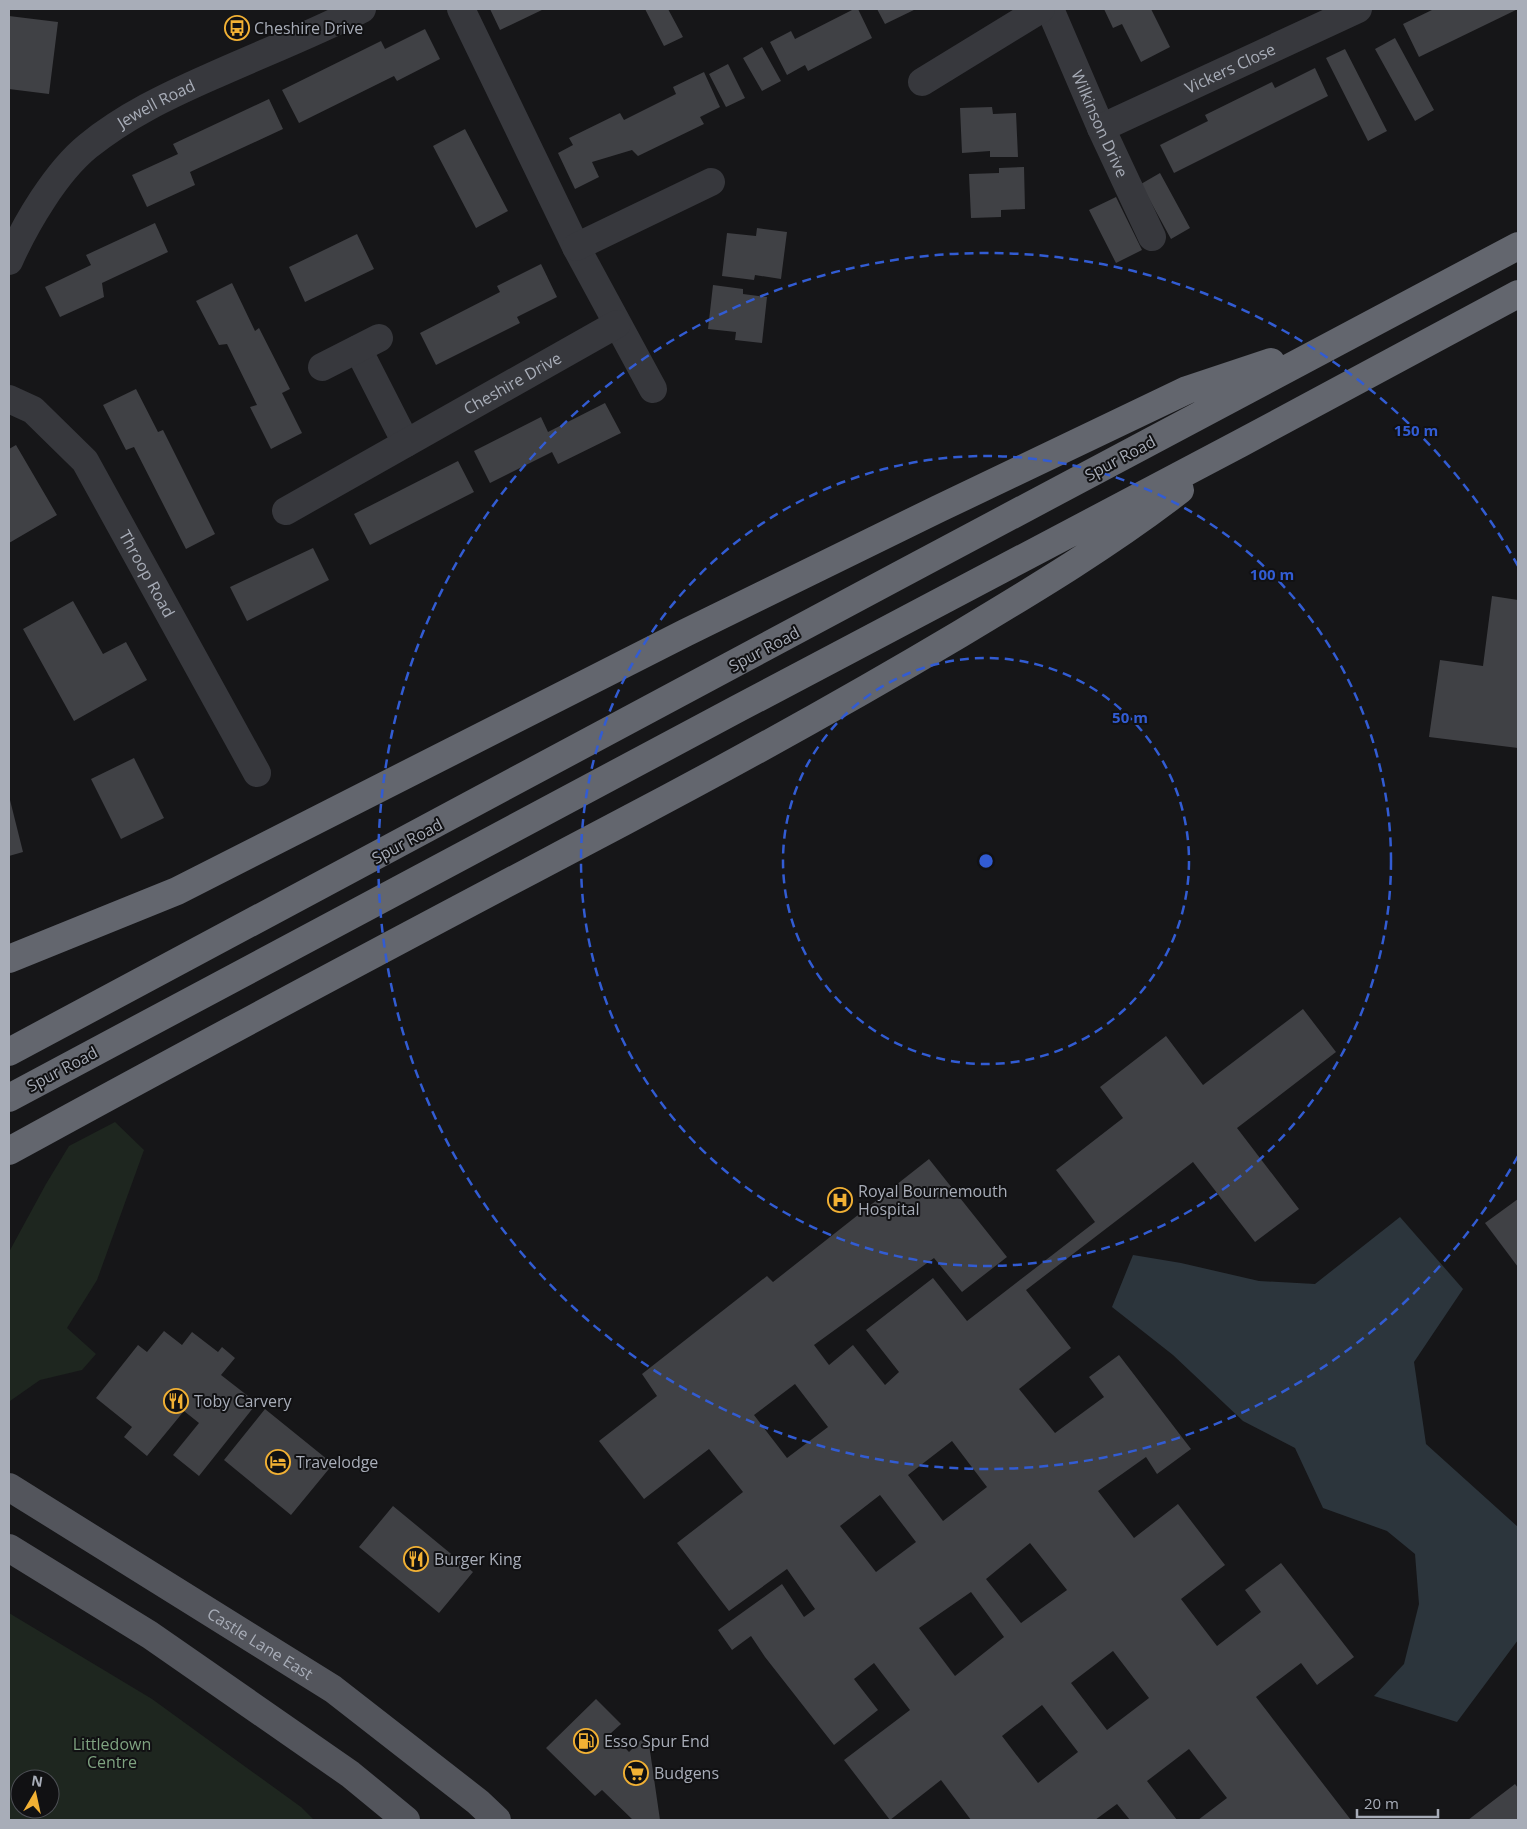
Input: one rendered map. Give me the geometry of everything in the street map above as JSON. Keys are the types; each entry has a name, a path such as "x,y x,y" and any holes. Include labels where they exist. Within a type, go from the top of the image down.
{"highway":[{"name":"Spur Road","path":"9,1052 1518,246"},
{"name":"Spur Road","path":"9,1098 1518,294"},
{"path":"9,959 177,891 685,633 1187,390 1348,336"},
{"path":"9,1151 326,979 726,768 893,674 1058,576 1149,514 1241,443"},
{"path":"9,1166 57,1124"}],"main road":[{"name":"Castle Lane East","path":"9,1487 333,1689 478,1802 497,1820"},
{"path":"9,1548 30,1559 150,1635 350,1774 406,1820"}],"street":[{"path":"461,9 576,247 653,390"},
{"path":"922,82 1041,9"},
{"name":"Wilkinson Drive","path":"1050,9 1101,128 1152,238"},
{"name":"Vickers Close","path":"1101,128 1358,9"},
{"name":"Jewell Road","path":"9,260 14,232 58,178 87,147 118,124 159,100 359,10"},
{"path":"576,247 711,182"},
{"name":"Cheshire Drive","path":"286,511 618,324"},
{"path":"322,367 369,343 406,443"},
{"name":"Throop Road","path":"9,399 33,410 85,461 257,773"}],"green space":[{"path":"115,1122 144,1150 97,1280 67,1328 96,1354 82,1370 40,1380 10,1401 9,1252 69,1146"},
{"name":"Littledown Centre","path":"9,1613 152,1699 301,1807 314,1820 9,1820"}],"shaded area":[{"path":"1400,1217 1463,1289 1414,1362 1426,1444 1518,1527 1518,1640 1457,1722 1374,1696 1404,1664 1419,1604 1415,1554 1387,1531 1323,1508 1295,1448 1243,1421 1173,1355 1112,1307 1133,1255 1181,1263 1259,1281 1315,1284"}],"building":[{"path":"490,9 544,9 500,30"},
{"path":"645,9 668,9 683,37 664,46"},
{"path":"854,9 858,9 872,38 808,71 805,65 787,75 770,42 791,31 795,39"},
{"path":"877,9 916,9 885,24"},
{"path":"1104,9 1151,9 1170,47 1141,62 1122,24 1113,28"},
{"path":"1434,9 1518,9 1419,57 1403,24"},
{"path":"9,16 58,22 49,94 9,89"},
{"path":"425,29 440,59 397,81 394,76 299,123 282,90 381,41 385,49"},
{"path":"1395,38 1434,110 1415,121 1375,49"},
{"path":"762,47 781,81 762,91 743,58"},
{"path":"1345,49 1387,131 1368,141 1326,58"},
{"path":"728,64 745,98 726,107 709,74"},
{"path":"1315,68 1328,96 1174,173 1160,145 1208,121 1205,115 1272,82 1275,88"},
{"path":"704,72 720,107 700,117 704,124 638,156 632,150 592,162 599,177 575,189 558,153 573,145 569,138 620,113 624,120 676,94 673,87"},
{"path":"269,99 283,129 190,172 195,185 147,207 132,175 178,154 173,144"},
{"path":"992,107 993,114 1016,113 1018,157 990,157 990,151 962,153 960,108"},
{"path":"465,129 508,211 476,228 433,146"},
{"path":"1024,167 1025,209 1001,210 1001,217 971,218 969,174 999,173 999,168"},
{"path":"1160,173 1190,228 1171,239 1141,184"},
{"path":"1116,197 1142,250 1116,263 1089,210"},
{"path":"155,223 168,252 102,283 104,297 60,317 45,287 91,265 86,255"},
{"path":"757,228 787,232 781,279 755,275 754,280 722,276 727,233 756,236"},
{"path":"357,234 374,269 305,302 289,267"},
{"path":"541,264 557,297 517,317 520,323 436,365 420,333 500,292 497,286"},
{"path":"232,283 255,331 259,328 290,389 282,393 302,433 271,449 250,407 257,405 227,344 219,345 196,301"},
{"path":"713,285 743,289 743,294 767,297 762,343 735,340 736,332 708,329"},
{"path":"136,389 158,432 163,430 215,534 186,549 134,447 126,450 103,405"},
{"path":"605,403 621,433 558,464 552,452 490,483 474,451 541,417 548,432"},
{"path":"16,445 57,515 9,543 9,449"},
{"path":"458,461 474,492 370,545 354,514"},
{"path":"313,548 329,580 247,621 230,587"},
{"path":"1492,596 1518,600 1518,748 1429,737 1440,660 1483,666"},
{"path":"73,601 103,654 126,642 147,680 74,721 23,629"},
{"path":"134,758 164,818 121,839 91,779"},
{"path":"9,796 23,852 9,856"},
{"name":"Royal Bournemouth Hospital","path":"1303,1009 1336,1052 1237,1128 1299,1209 1255,1242 1193,1162 1026,1290 1071,1348 1019,1389 1055,1433 1104,1397 1089,1377 1119,1355 1191,1449 1157,1474 1146,1457 1098,1491 1134,1538 1178,1504 1225,1565 1181,1599 1217,1646 1261,1612 1245,1590 1281,1563 1354,1657 1317,1685 1301,1663 1256,1697 1351,1820 1198,1820 1227,1798 1189,1749 1147,1781 1177,1820 1130,1820 1117,1804 1095,1820 971,1820 941,1780 890,1820 844,1760 910,1710 874,1663 854,1679 878,1710 834,1745 765,1657 751,1636 732,1650 718,1630 782,1584 804,1617 815,1609 787,1569 729,1611 677,1543 743,1492 709,1449 644,1499 599,1441 657,1396 642,1374 767,1276 773,1282 929,1159 1007,1257 962,1292 934,1258 814,1345 829,1365 853,1345 885,1385 899,1372 866,1330 933,1278 967,1321 1095,1222 1056,1170 1123,1118 1100,1087 1166,1036 1203,1085","holes":["795,1384 828,1427 787,1458 754,1415","952,1441 987,1487 943,1521 908,1475","880,1495 916,1542 876,1572 840,1526","1030,1543 1067,1590 1021,1623 986,1579","971,1592 1004,1637 955,1676 919,1628","1113,1651 1149,1698 1107,1730 1071,1683","1042,1705 1078,1752 1038,1783 1002,1736"]},
{"path":"1518,1199 1518,1267 1485,1223"},
{"name":"Toby Carvery","path":"164,1331 182,1345 192,1332 218,1352 222,1347 235,1358 221,1375 257,1403 199,1476 173,1455 199,1423 184,1411 147,1456 124,1437 132,1427 96,1398 138,1345 147,1352"},
{"name":"Travelodge","path":"265,1409 333,1464 291,1515 224,1460"},
{"name":"Burger King","path":"393,1506 473,1572 439,1613 359,1547"},
{"name":"Esso Spur End","path":"596,1699 621,1724 611,1733 629,1752 643,1738 649,1744 660,1820 633,1820 602,1790 595,1796 546,1748"},
{"path":"1515,1784 1518,1788 1518,1820 1468,1820"}],"place":[{"name":"Cheshire Drive","path":"237,28"},
{"name":"Royal Bournemouth Hospital","path":"840,1200"},
{"name":"Toby Carvery","path":"176,1401"},
{"name":"Travelodge","path":"278,1462"},
{"name":"Burger King","path":"416,1559"},
{"name":"Esso Spur End","path":"586,1741"},
{"name":"Budgens","path":"636,1773"}]}
